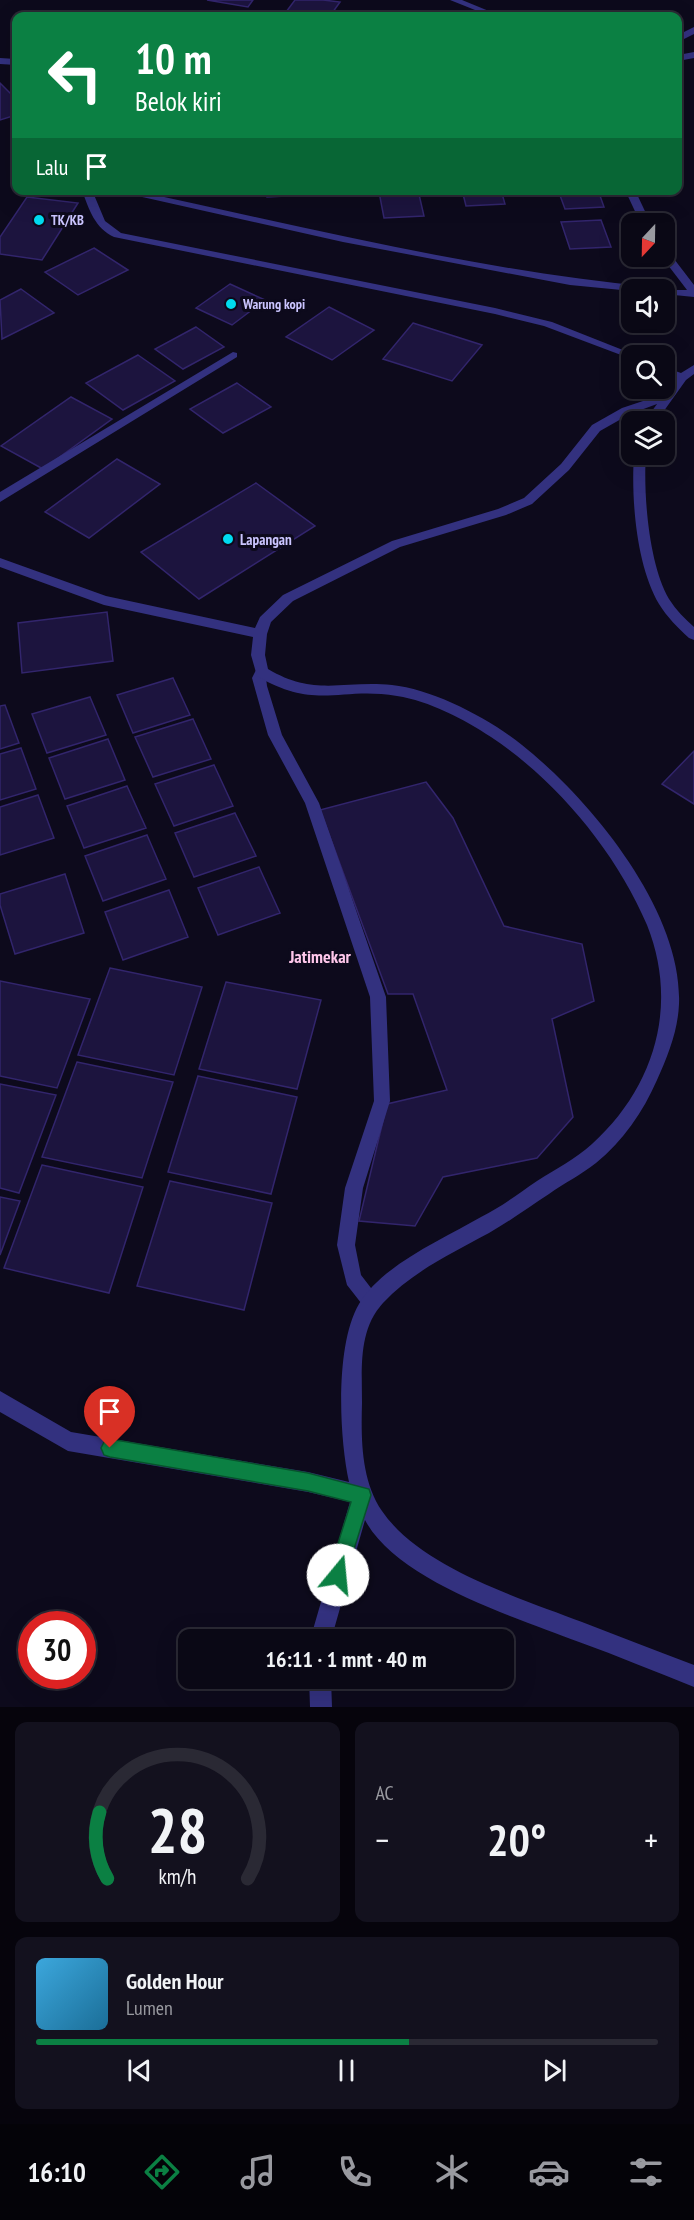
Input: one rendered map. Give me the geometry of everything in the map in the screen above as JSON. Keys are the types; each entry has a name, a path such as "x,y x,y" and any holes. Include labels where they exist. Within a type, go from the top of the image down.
{"street":[{"path":"454,0 486,12"},
{"path":"89,195 104,228 118,235 548,324 621,351"},
{"path":"139,195 343,239 570,282 621,287"},
{"path":"632,195 641,213"},
{"path":"674,267 694,293"},
{"path":"675,292 694,293"},
{"path":"0,498 233,355"},
{"path":"675,387 694,368"},
{"path":"675,375 682,378"},
{"path":"372,1301 353,1280 346,1245 354,1188 382,1101 378,997 312,803 275,735 260,686 259,678 262,672 258,655 260,634 266,620 288,598 331,575 396,544 502,512 528,501 565,467 596,428 626,411 661,399"},
{"path":"640,465 640,502 652,566 662,597 694,635"},
{"path":"0,562 104,600 260,634"},
{"path":"262,672 297,691 322,693 396,690 437,704 493,728 560,787 603,837 648,912 668,967 671,997 662,1046 644,1089 615,1132 591,1156 506,1213 412,1265 372,1301 358,1328 352,1367 352,1417 362,1495 323,1629"},
{"path":"0,1401 68,1441 308,1482 362,1495 383,1530 403,1548 443,1575 518,1608 694,1676"},
{"path":"320,1689 321,1707"}],"building":[{"path":"207,0 253,0 248,7"},
{"path":"295,0 340,2 333,12 286,12"},
{"path":"0,83 12,95 12,116 0,120"},
{"path":"267,195 306,195 267,197"},
{"path":"380,195 419,195 424,216 384,218"},
{"path":"463,195 502,195 505,204 466,206"},
{"path":"560,195 600,195 604,207 565,209"},
{"name":"TK/KB","path":"27,197 78,203 42,260 0,254 0,237"},
{"path":"601,220 611,247 570,249 561,222"},
{"path":"94,248 128,270 78,295 45,272"},
{"name":"Warung kopi","path":"230,284 265,300 232,325 196,308"},
{"path":"21,289 54,313 2,339 0,300"},
{"path":"329,307 374,330 332,360 286,337"},
{"path":"413,323 482,345 452,381 383,359"},
{"path":"196,327 224,347 183,369 155,349"},
{"path":"138,355 175,381 123,410 86,383"},
{"path":"237,383 271,407 223,433 190,409"},
{"path":"71,397 112,419 43,469 1,446"},
{"path":"117,459 160,484 89,538 45,512"},
{"name":"Lapangan","path":"256,483 315,526 199,599 141,552"},
{"path":"107,612 113,661 22,673 18,623"},
{"path":"173,678 190,715 133,733 117,695"},
{"path":"90,697 106,735 47,753 32,714"},
{"path":"5,705 19,743 0,749 0,706"},
{"path":"193,719 211,759 153,777 135,737"},
{"path":"108,739 125,780 65,799 49,758"},
{"path":"21,748 36,789 0,800 0,754"},
{"path":"694,751 694,804 662,784"},
{"path":"214,765 233,806 174,826 155,784"},
{"path":"426,782 453,818 504,926 582,944 594,1001 552,1019 573,1117 537,1158 443,1177 415,1226 359,1221 387,1104 447,1090 413,994 388,994 320,810"},
{"path":"127,786 146,828 84,848 67,806"},
{"path":"38,795 54,838 0,855 0,807"},
{"path":"235,813 256,856 194,877 175,833"},
{"path":"147,835 166,879 103,901 85,856"},
{"path":"259,867 280,913 218,935 198,888"},
{"path":"65,874 84,933 15,954 0,905 0,894"},
{"path":"169,890 188,937 123,960 105,912"},
{"path":"110,968 202,987 174,1075 78,1055"},
{"path":"0,981 90,999 57,1088 0,1076"},
{"path":"226,982 321,1000 297,1089 199,1069"},
{"path":"77,1062 173,1082 142,1178 42,1157"},
{"path":"198,1076 297,1097 271,1194 168,1172"},
{"path":"0,1084 56,1095 19,1193 0,1188"},
{"path":"42,1165 143,1187 109,1293 4,1268"},
{"path":"170,1181 272,1203 244,1310 137,1286"},
{"path":"0,1197 20,1201 0,1255"}],"place":[{"name":"TK/KB","path":"39,220"},
{"name":"Warung kopi","path":"231,304"},
{"name":"Lapangan","path":"228,539"}],"district":[{"name":"Jatimekar","path":"320,956"}],"route":[{"path":"110,1448 308,1482 362,1495 338,1575"}]}
